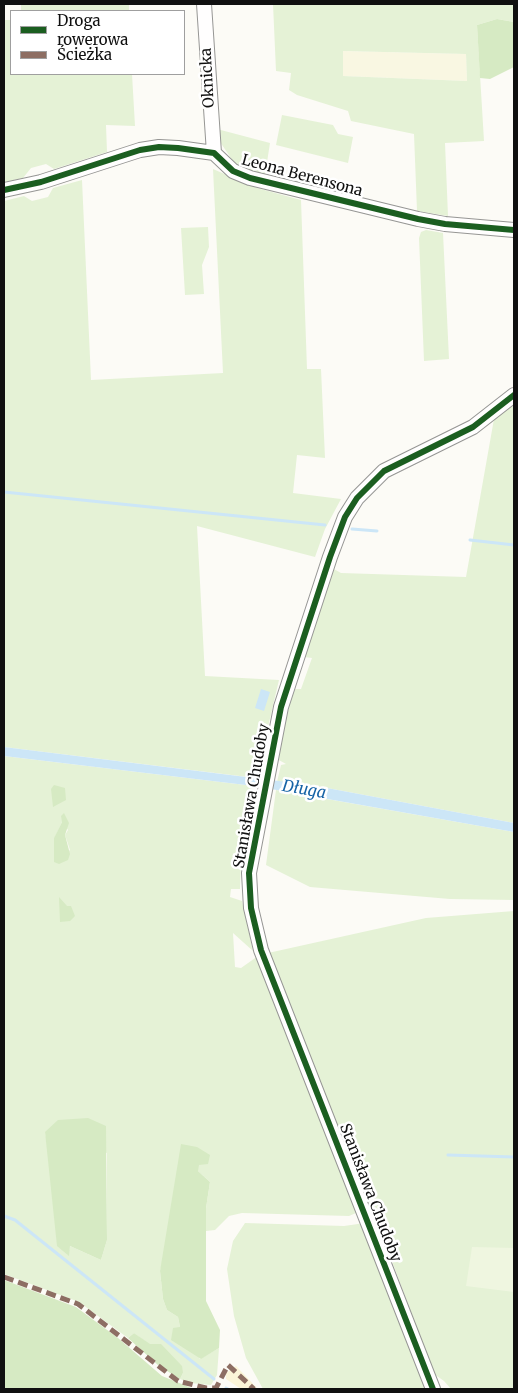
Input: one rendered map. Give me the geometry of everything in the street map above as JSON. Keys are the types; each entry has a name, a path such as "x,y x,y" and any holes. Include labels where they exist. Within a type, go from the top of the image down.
{"street":[{"name":"Oknicka","path":"204,4 214,153"},
{"path":"4,190 48,180 140,150 168,147 214,153"},
{"name":"Leona Berensona","path":"214,153 233,171 250,178 418,219 445,224 514,230"},
{"name":"Stanisława Chudoby","path":"434,1389 260,945 251,908 249,873 281,707 345,517 357,498 384,471 473,428 514,395"}],"shaded area":[{"path":"342,51 466,54 467,81 343,76"}],"green space":[{"path":"21,4 129,4 129,10 21,10"},
{"path":"273,4 514,4 514,22 497,19 477,25 484,141 445,143 448,216 417,211 414,134 351,121 348,111 297,95 289,90 291,73 276,71","holes":["343,51 466,54 467,81 343,76"]},
{"path":"497,19 514,22 514,67 490,79 480,78 477,25"},
{"path":"4,20 10,20 10,75 132,75 135,126 106,125 107,152 54,169 46,164 31,168 23,178 4,182"},
{"path":"282,115 333,125 338,134 353,137 348,163 276,145"},
{"path":"217,129 270,143 265,175 235,164 218,139"},
{"path":"213,169 257,188 301,200 307,369 321,369 325,458 297,455 293,493 341,499 325,529 315,557 197,526 205,676 279,680 256,778 4,747 4,201 24,196 32,201 48,197 53,188 82,180 91,380 223,373"},
{"path":"208,227 209,247 202,265 204,294 185,295 181,228"},
{"path":"426,230 443,233 449,359 424,361 419,238 421,232"},
{"path":"514,405 514,823 311,785 277,782 281,765 286,764 277,759 281,738 294,689 301,689 312,658 304,657 332,568 341,573 466,577 494,419"},
{"path":"4,756 254,786 241,855 240,889 231,889 230,897 242,901 253,951 233,933 235,967 241,968 258,956 355,1205 356,1213 349,1216 242,1213 229,1216 215,1230 206,1231 206,1208 210,1182 198,1171 197,1147 160,1271 163,1299 167,1310 178,1317 180,1327 200,1359 219,1348 217,1375 211,1385 190,1383 180,1379 183,1373 150,1345 134,1333 128,1338 79,1302 4,1274","holes":["62,822 68,830 65,835 70,850 54,862 54,839","45,1132 107,1153 107,1240 101,1260 70,1246 68,1255"]},
{"path":"54,785 65,788 66,800 53,807 51,789"},
{"path":"276,790 514,832 514,900 450,899 310,887 266,865"},
{"path":"64,813 69,823 65,835 70,854 68,860 59,864 54,862 54,838 62,822 61,816"},
{"path":"59,897 67,906 71,906 75,916 70,921 60,922"},
{"path":"514,911 514,1389 451,1389 434,1374 383,1237 268,953 426,918"},
{"path":"88,1118 106,1126 107,1240 101,1260 70,1246 69,1256 57,1246 45,1132 58,1120"},
{"path":"181,1144 197,1147 210,1155 208,1164 199,1165 198,1171 210,1182 206,1208 206,1301 220,1330 219,1348 201,1359 171,1340 173,1328 180,1327 178,1317 167,1310 163,1299 160,1271"},
{"path":"245,1223 344,1226 365,1223 426,1388 263,1389 246,1358 234,1316 227,1269 233,1241"},
{"path":"472,1247 514,1248 514,1292 466,1286"},
{"path":"4,1280 76,1307 118,1338 162,1376 194,1389 4,1389"},
{"path":"134,1333 150,1344 161,1344 182,1366 183,1373 180,1379 159,1366 128,1338"}],"sand":[{"path":"236,1366 258,1389 241,1389 226,1379 226,1373"}],"water":[{"path":"261,689 270,692 264,711 255,708"},
{"name":"Długa","path":"4,747 311,785 514,823 514,832 254,786 4,756"}],"waterway":[{"path":"4,492 325,525"},
{"path":"352,529 377,531"},
{"path":"470,540 514,545"},
{"path":"448,1155 514,1157"},
{"path":"4,1216 15,1220 214,1379"}],"marked path":[{"path":"4,1277 78,1304 178,1381 206,1388 216,1388 228,1365 254,1389"}],"cycle path":[{"path":"4,190 41,182 140,150 159,147 178,148 214,153 233,171 250,178 418,219 445,224 514,230"},
{"path":"433,1389 261,950 251,908 249,873 281,707 345,517 357,498 384,471 473,427 514,395"}]}
